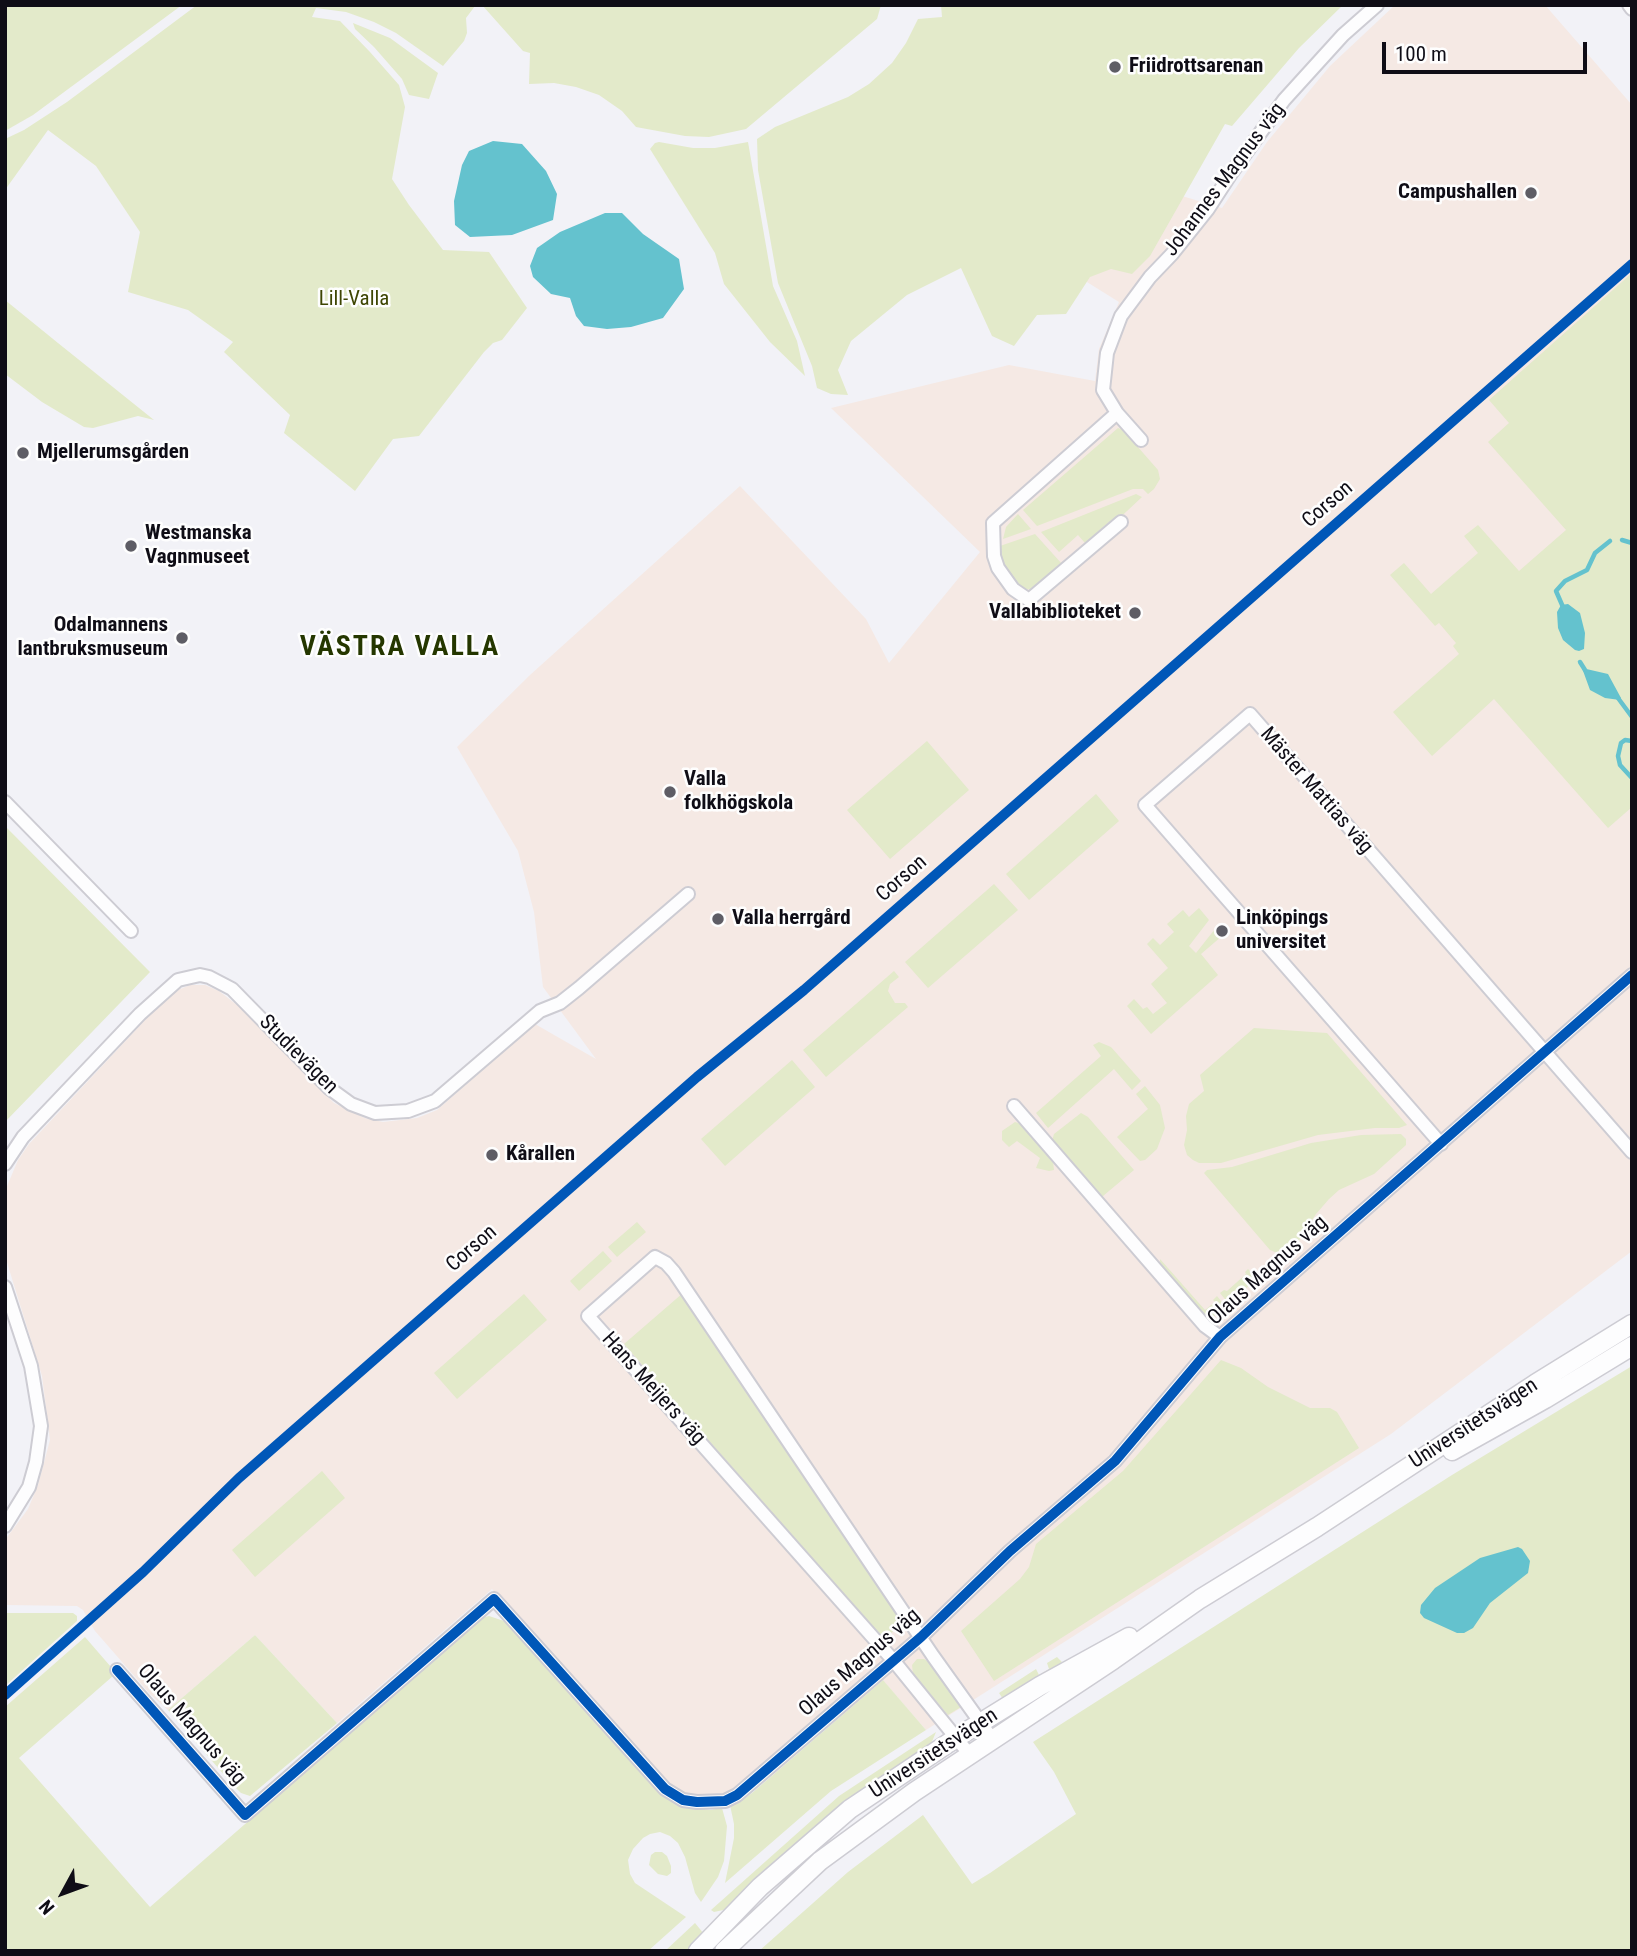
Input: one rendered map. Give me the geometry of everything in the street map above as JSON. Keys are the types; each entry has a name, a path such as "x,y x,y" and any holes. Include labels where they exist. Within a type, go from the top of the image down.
{"main road":[{"name":"Universitetsvägen","path":"724,1951 829,1854 865,1826 1200,1599 1632,1324"},
{"name":"Universitetsvägen","path":"1317,1527 1545,1399 1632,1346"},
{"name":"Universitetsvägen","path":"698,1951 760,1886 850,1809 956,1738 1050,1681 1200,1599"}],"street":[{"name":"Johannes Magnus väg","path":"1141,440 1117,413 1103,390 1107,353 1121,316 1208,209 1284,100 1343,35 1377,5"},
{"path":"1117,413 993,523 998,568 1013,589 1029,600 1121,522"},
{"name":"Mäster Mattias väg","path":"1441,1144 1145,805 1250,714 1632,1152"},
{"path":"5,802 131,931"},
{"name":"Studievägen","path":"5,1164 23,1137 178,979 200,975 232,989 330,1088 351,1104 375,1113 408,1111 435,1101 540,1011 560,1003 579,988 688,894"},
{"name":"Olaus Magnus väg","path":"117,1670 245,1815 494,1598 665,1789 683,1800 725,1801 737,1795 921,1637 1010,1551 1115,1461 1220,1337 1632,975"},
{"path":"1014,1106 1205,1326 1220,1337"},
{"name":"Hans Meijers väg","path":"970,1755 893,1660 588,1316 655,1257 666,1263 683,1284 993,1740"},
{"path":"5,1287 31,1366 41,1426 29,1487 5,1526"}],"shaded area":[{"name":"Linköpings universitet","path":"1395,5 1545,5 1632,105 1632,1251 1391,1434 926,1730 873,1669 735,1790 720,1795 704,1797 685,1794 666,1783 492,1589 337,1723 255,1635 168,1710 150,1694 95,1631 83,1610 77,1606 5,1605 5,1540 28,1509 38,1485 50,1440 42,1376 5,1256 5,1191 18,1160 29,1144 160,1004 178,990 190,985 205,985 219,991 241,1008 334,1103 365,1118 383,1122 417,1118 437,1110 535,1024 596,1059 543,987 534,912 518,851 457,747 530,675 740,486 866,619 889,663 980,552 831,408 1009,365 1095,381 1099,349 1119,302 1050,259 1109,174 1222,208 1267,142 1330,66"}],"green space":[{"path":"5,5 182,5 33,115 5,131"},
{"name":"Lill-Valla","path":"197,5 480,5 475,6 466,18 467,33 464,41 443,66 396,33 374,22 346,12 316,8 312,17 340,21 399,85 405,107 392,179 409,205 443,250 489,252 527,308 502,340 493,343 484,352 419,436 393,439 355,491 284,433 290,415 224,352 233,342 188,310 128,292 140,232 96,166 48,130 5,190 5,139 67,102"},
{"path":"482,5 881,5 877,19 746,129 709,137 685,136 636,127 622,111 599,95 554,83 529,84 530,53 523,51"},
{"path":"941,5 1343,5 1299,48 1232,126 1225,124 1150,256 1132,274 1111,269 1090,277 1066,314 1037,315 1014,346 992,336 961,268 907,295 851,341 838,370 848,395 831,394 817,388 812,366 778,283 758,170 757,139 775,127 848,97 869,84 892,63 918,19 942,17"},
{"path":"353,23 390,38 438,73 429,99 409,95 402,79 355,29"},
{"path":"659,142 693,148 715,148 748,142 773,286 797,341 805,376 770,342 724,284 715,253 650,149"},
{"path":"1632,273 1632,807 1608,828 1494,699 1432,756 1393,712 1459,654 1453,646 1456,643 1439,623 1435,626 1390,575 1404,563 1431,594 1478,553 1464,536 1478,525 1519,571 1566,530 1488,442 1509,423 1489,400"},
{"path":"5,300 154,420 138,416 93,428 84,427 42,402 5,374"},
{"path":"1118,428 1123,430 1158,470 1160,479 1154,489 1148,494 1143,489 1133,489 1037,526 1023,510"},
{"path":"1136,494 1142,497 1112,525 1109,522 1085,543 1078,535 1059,552 1041,532"},
{"path":"1018,514 1031,529 1003,539 1006,527"},
{"path":"1035,534 1062,564 1031,589 1022,590 1004,571 997,547"},
{"path":"927,741 969,790 890,859 847,810"},
{"path":"1096,794 1119,821 1029,900 1006,874"},
{"path":"5,826 150,972 5,1122"},
{"path":"994,884 1018,910 928,988 905,962"},
{"path":"1199,908 1209,920 1189,946 1196,953 1215,929 1222,936 1201,954 1218,975 1151,1034 1127,1006 1134,999 1143,1009 1147,1007 1153,1014 1167,1003 1151,984 1168,968 1147,944 1153,938 1160,945 1174,932 1167,924 1183,910 1189,917"},
{"path":"894,971 899,977 890,984 888,991 895,1003 905,1003 908,1007 826,1077 803,1050"},
{"path":"1254,1028 1327,1033 1407,1125 1318,1135 1221,1163 1199,1163 1193,1160 1187,1155 1184,1145 1186,1116 1189,1104 1204,1091 1200,1075"},
{"path":"1099,1042 1111,1047 1141,1081 1132,1090 1114,1069 1048,1128 1036,1113 1101,1056 1093,1045"},
{"path":"792,1060 815,1087 725,1166 701,1139"},
{"path":"1145,1086 1160,1105 1165,1128 1157,1149 1140,1161 1117,1137 1148,1109 1136,1094"},
{"path":"1081,1113 1088,1117 1134,1170 1103,1196 1099,1196 1052,1141 1054,1134"},
{"path":"1015,1122 1021,1124 1053,1161 1054,1170 1036,1168 1040,1158 1017,1141 1009,1147 1002,1140 1002,1131"},
{"path":"1401,1134 1406,1139 1406,1145 1374,1174 1339,1190 1329,1199 1286,1254 1270,1250 1204,1173 1311,1143 1361,1135"},
{"path":"637,1222 646,1232 617,1257 608,1247"},
{"path":"603,1251 612,1261 579,1291 570,1281"},
{"path":"1160,1259 1205,1310 1215,1302 1213,1300 1217,1296 1225,1306 1211,1319 1205,1317 1160,1266"},
{"path":"1248,1269 1257,1279 1228,1303 1220,1293 1227,1291"},
{"path":"683,1293 904,1621 884,1640 624,1344"},
{"path":"524,1294 547,1320 457,1399 434,1373"},
{"path":"1221,1360 1241,1368 1268,1387 1310,1408 1330,1408 1337,1412 1359,1448 994,1681 961,1631 1020,1579 1029,1567 1036,1544 1123,1471"},
{"path":"1632,1366 1632,1951 759,1951 848,1872 923,1815 972,1884 990,1873 1076,1814 1054,1772 1033,1742 1452,1475"},
{"path":"322,1471 345,1498 255,1577 232,1550"},
{"path":"5,1613 73,1613 77,1616 77,1621 5,1686"},
{"path":"489,1616 504,1621 665,1797 685,1806 710,1810 722,1808 727,1826 724,1861 718,1877 701,1902 695,1893 685,1857 678,1843 670,1836 660,1832 650,1834 633,1849 628,1860 630,1874 635,1883 686,1917 648,1951 5,1951 5,1707 85,1637 111,1667 113,1676 19,1758 150,1907 481,1618"},
{"path":"255,1635 337,1723 250,1796 241,1793 232,1784 168,1710"},
{"path":"1057,1657 1062,1662 1043,1679 1005,1702 999,1693 1036,1669 1039,1675 1049,1669 1047,1663"},
{"path":"917,1659 924,1659 933,1665 961,1707 948,1715 913,1674 912,1665"},
{"path":"883,1680 926,1730 831,1791 725,1883 734,1838 730,1805 752,1793"},
{"path":"936,1732 931,1744 728,1909 714,1912 711,1910 839,1796"},
{"path":"662,1852 671,1866 671,1873 667,1876 658,1874 649,1865 651,1855"},
{"path":"695,1923 704,1934 687,1951 665,1951"}],"water":[{"path":"493,141 522,144 546,171 557,194 553,220 512,235 470,237 455,225 454,201 462,165 469,151"},
{"path":"605,213 622,213 643,234 679,259 684,289 663,318 631,327 607,329 584,326 576,316 570,298 551,294 533,277 530,266 537,248 560,232"},
{"path":"1568,604 1580,613 1585,633 1584,649 1579,651 1563,640 1558,628 1557,612 1561,605"},
{"path":"1582,668 1608,674 1620,700 1605,698 1590,690"},
{"path":"1518,1547 1530,1561 1528,1573 1490,1603 1473,1628 1457,1633 1424,1618 1420,1613 1421,1605 1435,1588 1480,1558"}],"waterway":[{"path":"1622,540 1632,543"},
{"path":"1563,607 1556,591 1565,581 1587,570 1595,553 1610,541"},
{"path":"1580,662 1585,670"},
{"path":"1618,698 1632,717"},
{"path":"1631,777 1620,765 1618,756 1621,743 1625,740 1632,741"}],"cycle path":[{"name":"Corson","path":"5,1695 143,1572 239,1478 697,1077 804,990 1632,264"},
{"path":"117,1670 245,1815 494,1599 665,1789 683,1800 725,1801 737,1795 921,1637 1010,1551 1115,1461 1220,1337 1632,975"}],"place":[{"name":"Friidrottsarenan","path":"1115,67"},
{"name":"Campushallen","path":"1531,193"},
{"name":"Mjellerumsgården","path":"23,453"},
{"name":"Westmanska Vagnmuseet","path":"131,546"},
{"name":"Vallabiblioteket","path":"1135,613"},
{"name":"Odalmannens lantbruksmuseum","path":"182,638"},
{"name":"Valla folkhögskola","path":"670,792"},
{"name":"Valla herrgård","path":"718,919"},
{"name":"Linköpings universitet","path":"1222,931"},
{"name":"Kårallen","path":"492,1155"}],"district":[{"name":"VÄSTRA VALLA","path":"400,648"}]}
